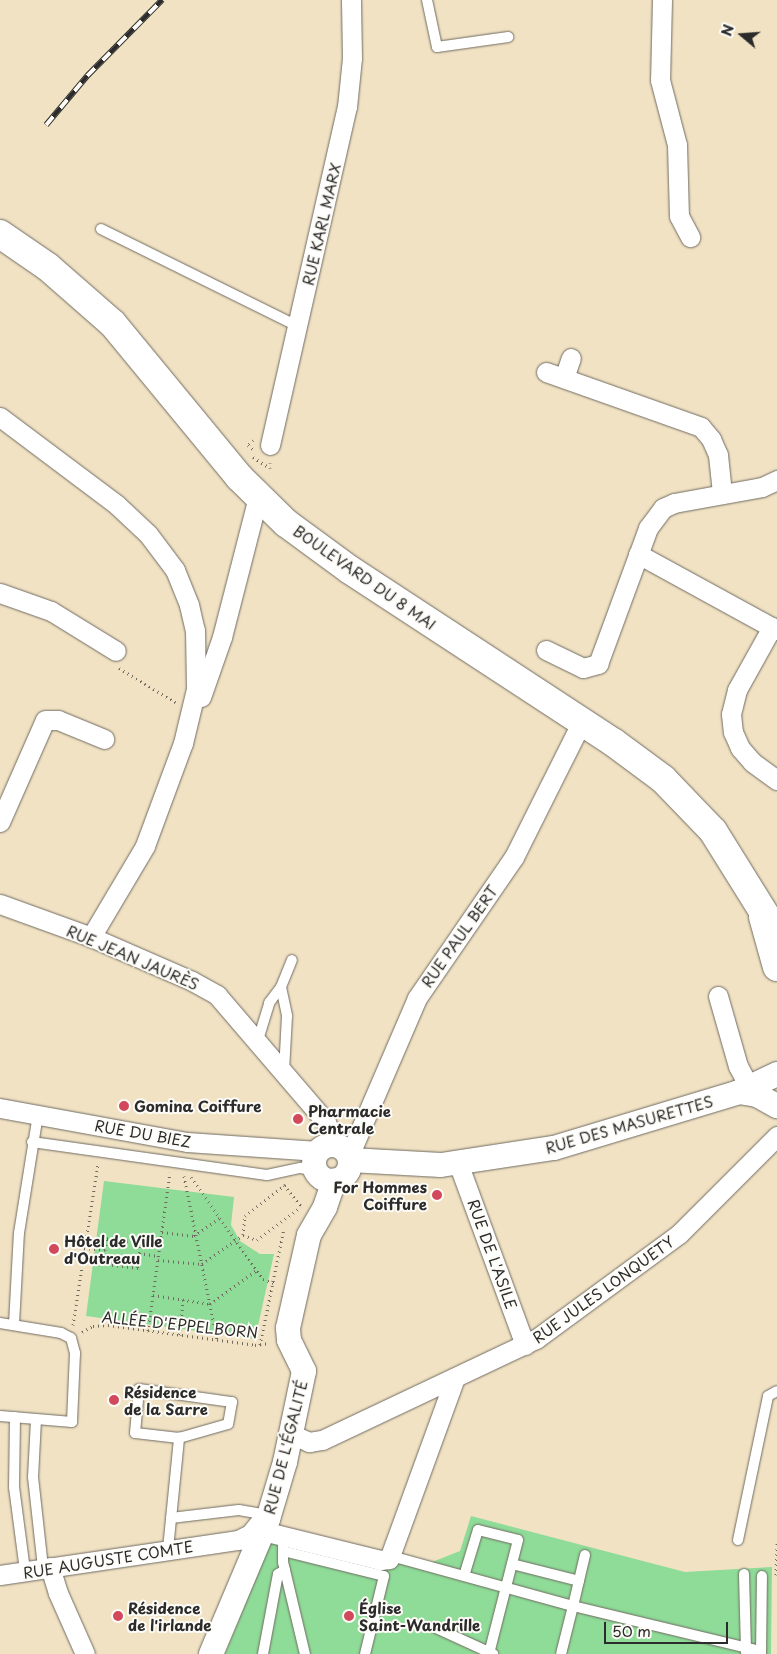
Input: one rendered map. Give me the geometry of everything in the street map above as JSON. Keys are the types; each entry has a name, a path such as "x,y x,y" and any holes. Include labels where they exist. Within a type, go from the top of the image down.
{"main road":[{"name":"BOULEVARD DU 8 MAI","path":"0,234 48,267 113,324 258,497 324,552 582,721 646,765 683,798 713,831 777,934"},
{"name":"BOULEVARD DU 8 MAI","path":"753,893 765,922 777,965"}],"street":[{"name":"RUE KARL MARX","path":"270,445 347,107 352,65 350,0"},
{"path":"662,0 660,80 677,145 679,216 690,237"},
{"path":"564,378 571,358"},
{"path":"546,372 687,420 701,427 711,438 718,455 722,494"},
{"path":"0,417 117,505 167,558 187,597 195,630 198,665 192,714"},
{"path":"546,650 576,666 589,668 598,664 648,528 663,508 674,503 762,487 777,480"},
{"path":"91,937 145,846 192,714 214,664 258,497"},
{"path":"638,554 774,629 738,690 731,714 733,732 740,748 752,762 777,780"},
{"path":"0,593 51,611 116,651"},
{"path":"0,822 45,720 58,720 104,739"},
{"name":"RUE PAUL BERT","path":"328,1162 417,998 518,850 582,721"},
{"name":"RUE JEAN JAURÈS","path":"0,904 91,937 205,987 226,1004 328,1124 328,1162"},
{"path":"718,996 747,1091 777,1106"},
{"name":"RUE DES MASURETTES","path":"328,1162 434,1165 554,1148 747,1091 777,1074"},
{"name":"RUE DU BIEZ","path":"0,1108 187,1142 287,1151 328,1162"},
{"name":"RUE JULES LONQUETY","path":"292,1434 309,1442 322,1440 525,1345 567,1318 679,1234 777,1136"},
{"path":"289,1340 288,1328 314,1207 328,1162"},
{"name":"RUE DE L'ASILE","path":"458,1163 525,1345"},
{"name":"RUE DE L'ÉGALITÉ","path":"211,1654 244,1575 273,1525 304,1371 289,1340"},
{"path":"273,1525 380,1560 389,1559 455,1378"},
{"name":"RUE AUGUSTE COMTE","path":"0,1575 217,1543 247,1536 273,1525"},
{"path":"217,1543 242,1555 244,1575"},
{"path":"39,1569 58,1593 86,1654"}],"lane":[{"path":"427,0 437,48 508,37"},
{"path":"101,228 297,326"},
{"path":"258,1040 269,1003 281,987 292,960"},
{"path":"281,987 287,1016 284,1071"},
{"path":"14,1324 19,1233 32,1142 38,1115"},
{"path":"32,1142 171,1163 267,1174 328,1162"},
{"path":"0,1323 61,1333 71,1338 75,1353 72,1422 0,1416"},
{"path":"139,1389 232,1402 228,1424 178,1438 135,1433 139,1389"},
{"path":"738,1540 768,1396 777,1391"},
{"path":"14,1418 14,1487 39,1569"},
{"path":"36,1420 33,1477 39,1569"},
{"path":"168,1549 178,1438"},
{"path":"171,1518 239,1510 384,1576 365,1654"},
{"path":"273,1525 305,1654"},
{"path":"436,1628 491,1654 518,1540 478,1530 464,1576"},
{"path":"561,1654 585,1555"},
{"path":"390,1556 573,1606 746,1650 761,1652 762,1576"},
{"path":"512,1564 579,1582"},
{"path":"263,1654 278,1574 285,1570"},
{"path":"744,1574 746,1650"}],"path":[{"path":"116,651 112,664 172,700"},
{"path":"71,1338 100,1152"},
{"path":"140,1253 158,1258 202,1264 243,1235 245,1216 290,1180 328,1162"},
{"path":"148,1331 171,1163"},
{"path":"182,1164 263,1279 274,1283"},
{"path":"182,1164 217,1340"},
{"path":"243,1235 257,1240 314,1207 284,1185"},
{"path":"162,1232 196,1235 220,1218"},
{"path":"260,1345 284,1228"},
{"path":"106,1238 141,1242 138,1268 104,1264 105,1250 106,1238"},
{"path":"84,1248 105,1250"},
{"path":"219,1253 221,1257"},
{"path":"153,1295 210,1304 257,1270"},
{"path":"180,1335 183,1299"},
{"name":"ALLÉE D'EPPELBORN","path":"71,1338 100,1325 260,1345 289,1340"}],"green space":[{"path":"104,1181 234,1197 231,1225 240,1241 260,1254 274,1254 255,1339 86,1316"},
{"path":"471,1516 685,1572 772,1567 771,1654 225,1654 272,1537 383,1564 427,1564 460,1551"}],"railway":[{"path":"46,125 87,76 162,0"}],"place":[{"name":"Gomina Coiffure","path":"124,1106"},
{"name":"Pharmacie Centrale","path":"298,1119"},
{"name":"For Hommes Coiffure","path":"437,1195"},
{"name":"Hôtel de Ville d'Outreau","path":"54,1249"},
{"name":"Résidence de la Sarre","path":"114,1400"},
{"name":"Résidence de l'irlande","path":"118,1616"},
{"name":"Église Saint-Wandrille","path":"349,1616"}]}
